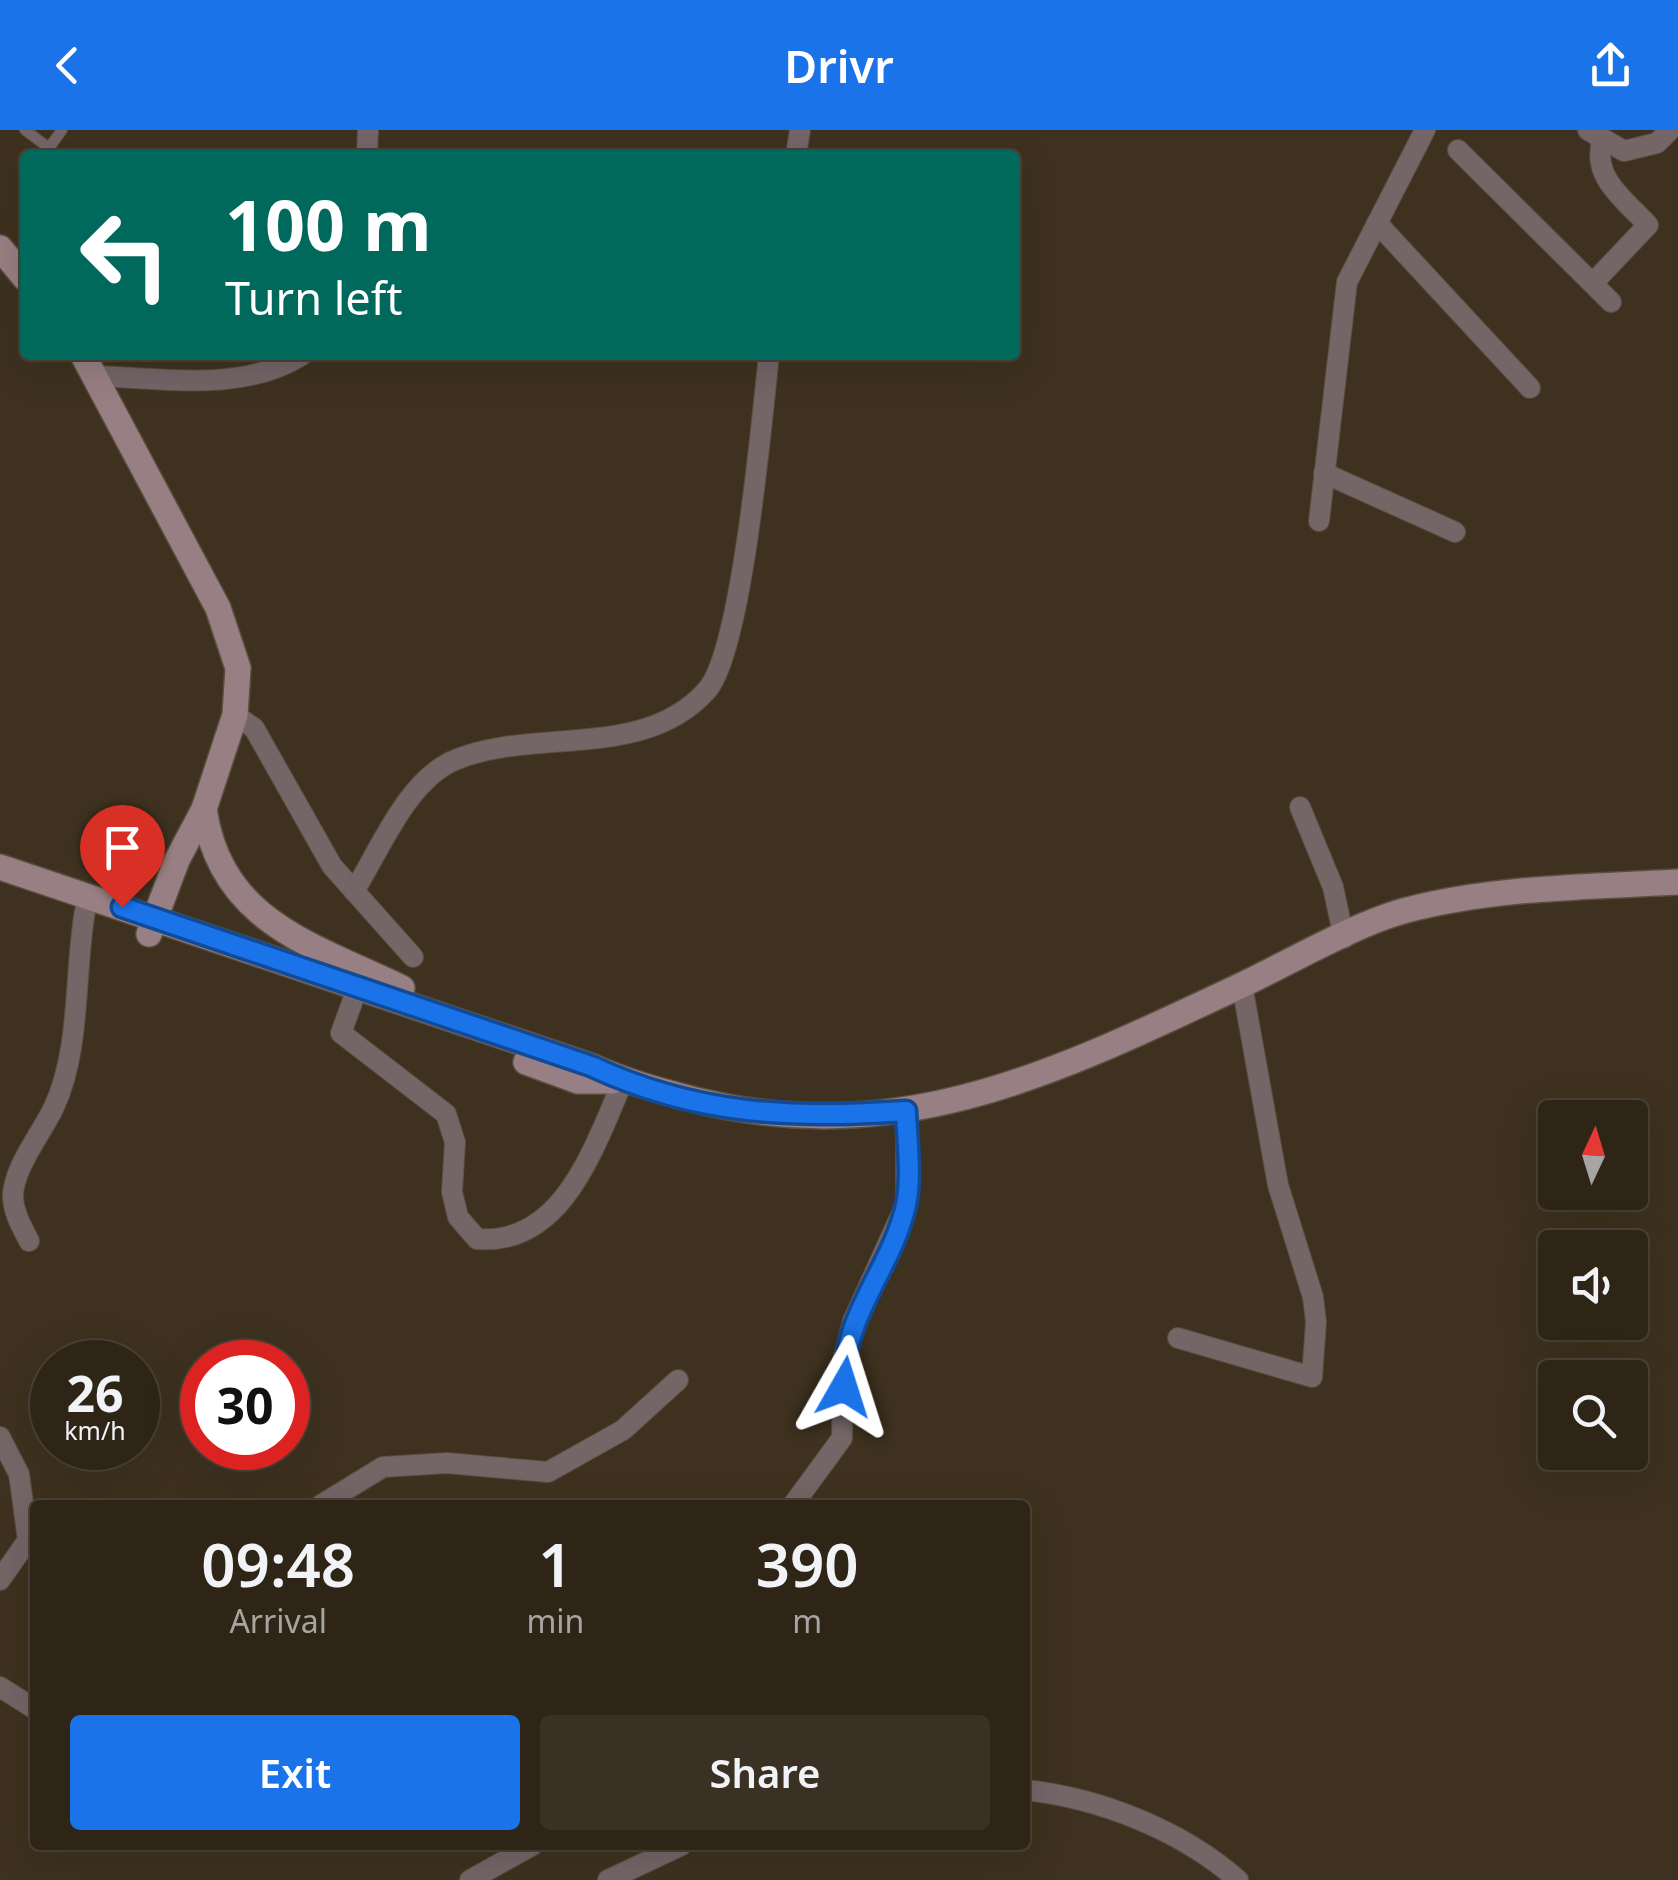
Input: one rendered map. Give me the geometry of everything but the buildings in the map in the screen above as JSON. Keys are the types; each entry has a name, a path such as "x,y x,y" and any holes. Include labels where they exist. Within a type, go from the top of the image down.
{"main road":[{"path":"0,248 20,272"},
{"path":"88,366 218,608 238,668 235,715 204,809 177,860 151,926"},
{"path":"204,809 210,846 236,893 284,931 501,1036"},
{"path":"0,880 88,904 148,890 177,860"},
{"path":"0,867 88,904 578,1081 623,1081"},
{"path":"151,926 501,1036 623,1081 753,1114 827,1116 906,1111 972,1097 1081,1060 1404,910 1496,894 1678,882"}],"street":[{"path":"1319,521 1348,282 1425,130"},
{"path":"1596,134 1624,151 1658,143 1670,130"},
{"path":"1592,284 1648,225 1602,175 1596,134"},
{"path":"1458,150 1612,302"},
{"path":"1378,224 1530,388"},
{"path":"88,366 227,380 284,367 294,360"},
{"path":"354,891 418,789 454,760 650,725 680,711 708,690 723,662 752,506 768,360"},
{"path":"1324,473 1455,532"},
{"path":"235,715 254,728 332,866 413,958"},
{"path":"1300,807 1333,887 1344,938"},
{"path":"30,1240 17,1218 13,1196 56,1102 69,1056 75,1014 75,965 88,904"},
{"path":"1178,1338 1312,1377 1316,1322 1313,1297 1278,1184 1242,985"},
{"path":"353,1000 341,1033 446,1114 455,1142 458,1217 476,1240 504,1242 541,1224 569,1191 623,1081"},
{"path":"797,1500 842,1438 843,1359 853,1321 906,1204 906,1111"},
{"path":"329,1500 383,1467 447,1463 548,1472 623,1430 678,1380"},
{"path":"0,1438 19,1474 28,1540 0,1580"},
{"path":"0,1687 30,1707"},
{"path":"1030,1791 1060,1794 1154,1826 1238,1880"},
{"path":"470,1880 524,1850"},
{"path":"608,1880 653,1852"}],"lane":[{"path":"26,130 49,148 62,130"}],"route":[{"path":"122,907 591,1066 623,1081 753,1114 827,1116 906,1111 906,1204 853,1321 843,1359 844,1387"}]}
